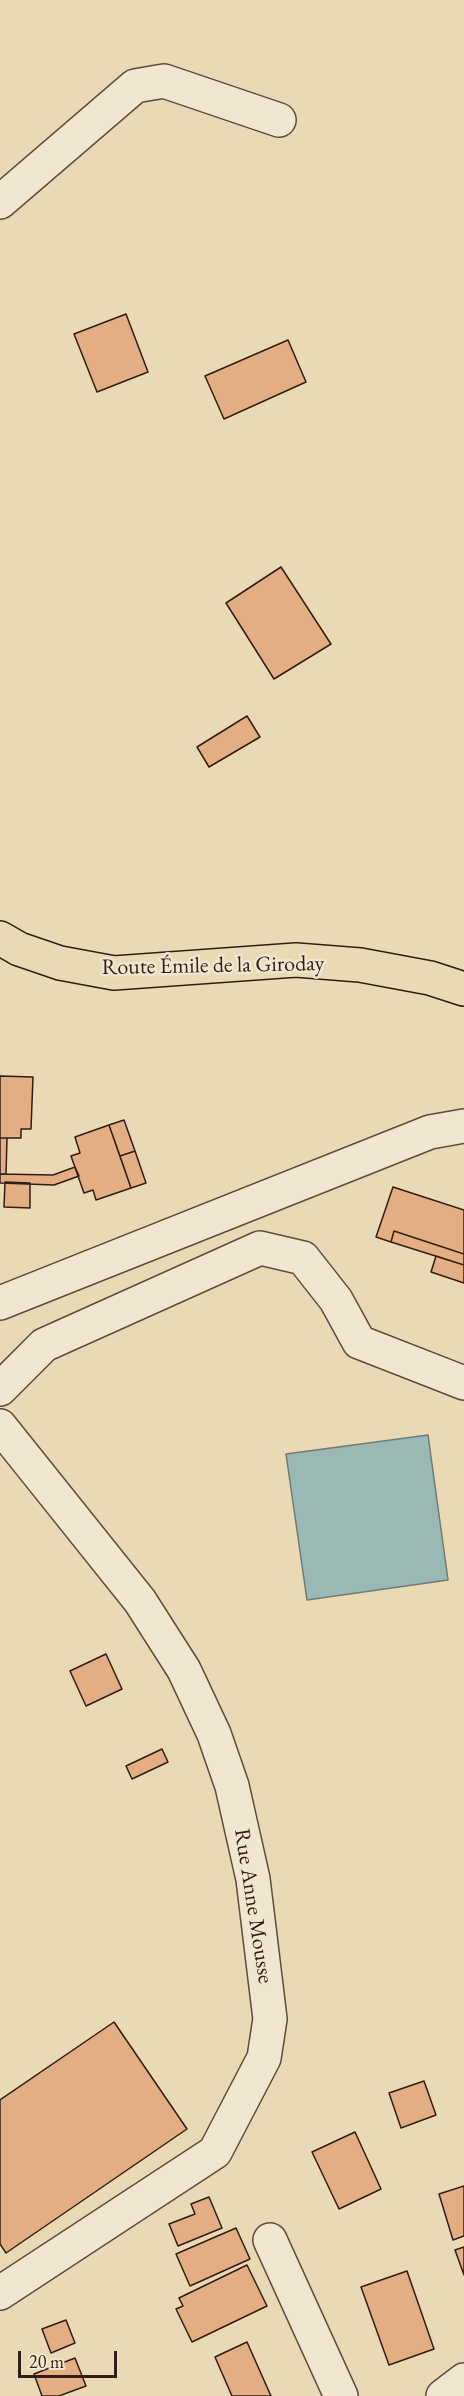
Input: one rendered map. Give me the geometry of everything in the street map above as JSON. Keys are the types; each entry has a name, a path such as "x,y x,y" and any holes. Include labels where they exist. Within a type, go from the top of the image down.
{"main road":[{"name":"Route Émile de la Giroday","path":"0,938 19,949 60,963 114,973 296,960 360,965 430,978 464,989"}],"street":[{"path":"0,202 135,86 164,81 279,120"},
{"path":"0,1303 430,1132 464,1126"},
{"path":"0,1389 44,1345 260,1248 303,1258 336,1300 359,1342 464,1383"},
{"name":"Rue Anne Mousse","path":"0,1426 140,1601 184,1670 214,1734 232,1786 253,1879 270,2019 264,2058 225,2139 215,2152 0,2293"},
{"path":"270,2240 341,2396"},
{"path":"443,2396 464,2380"}],"water":[{"path":"428,1435 448,1580 307,1600 286,1454"}],"building":[{"path":"126,314 148,372 97,392 74,334"},
{"path":"288,340 306,382 224,419 205,376"},
{"path":"281,567 331,644 274,679 226,603"},
{"path":"247,716 260,737 209,767 197,747"},
{"path":"0,1076 33,1077 31,1129 21,1129 21,1138 0,1138"},
{"path":"124,1120 135,1151 120,1156 109,1125"},
{"path":"109,1125 131,1188 96,1200 93,1190 84,1193 71,1156 80,1153 75,1137"},
{"path":"0,1138 7,1138 6,1174 0,1174"},
{"path":"135,1151 146,1183 131,1188 120,1156"},
{"path":"75,1167 79,1176 54,1185 0,1183 0,1174 53,1175"},
{"path":"5,1182 30,1183 30,1208 4,1207"},
{"path":"393,1187 464,1210 464,1254 394,1231 391,1242 376,1237"},
{"path":"394,1231 464,1254 464,1265 391,1242"},
{"path":"436,1256 464,1265 464,1283 431,1272"},
{"path":"106,1654 122,1689 86,1706 70,1671"},
{"path":"162,1749 168,1762 132,1779 126,1766"},
{"path":"114,2022 187,2129 6,2253 0,2244 0,2100"},
{"path":"424,2081 436,2115 401,2128 389,2093"},
{"path":"355,2132 381,2189 339,2209 312,2152"},
{"path":"464,2186 464,2236 453,2240 439,2194"},
{"path":"209,2197 222,2228 178,2246 169,2224 195,2214 191,2204"},
{"path":"236,2228 250,2259 190,2286 176,2254"},
{"path":"464,2247 464,2275 455,2250"},
{"path":"247,2265 267,2306 192,2342 176,2309 183,2306 179,2298"},
{"path":"407,2271 434,2349 389,2365 361,2287"},
{"path":"66,2320 75,2343 51,2353 42,2329"},
{"path":"247,2342 271,2396 232,2396 215,2357"},
{"path":"75,2358 86,2386 59,2396 42,2396 34,2374"}]}
